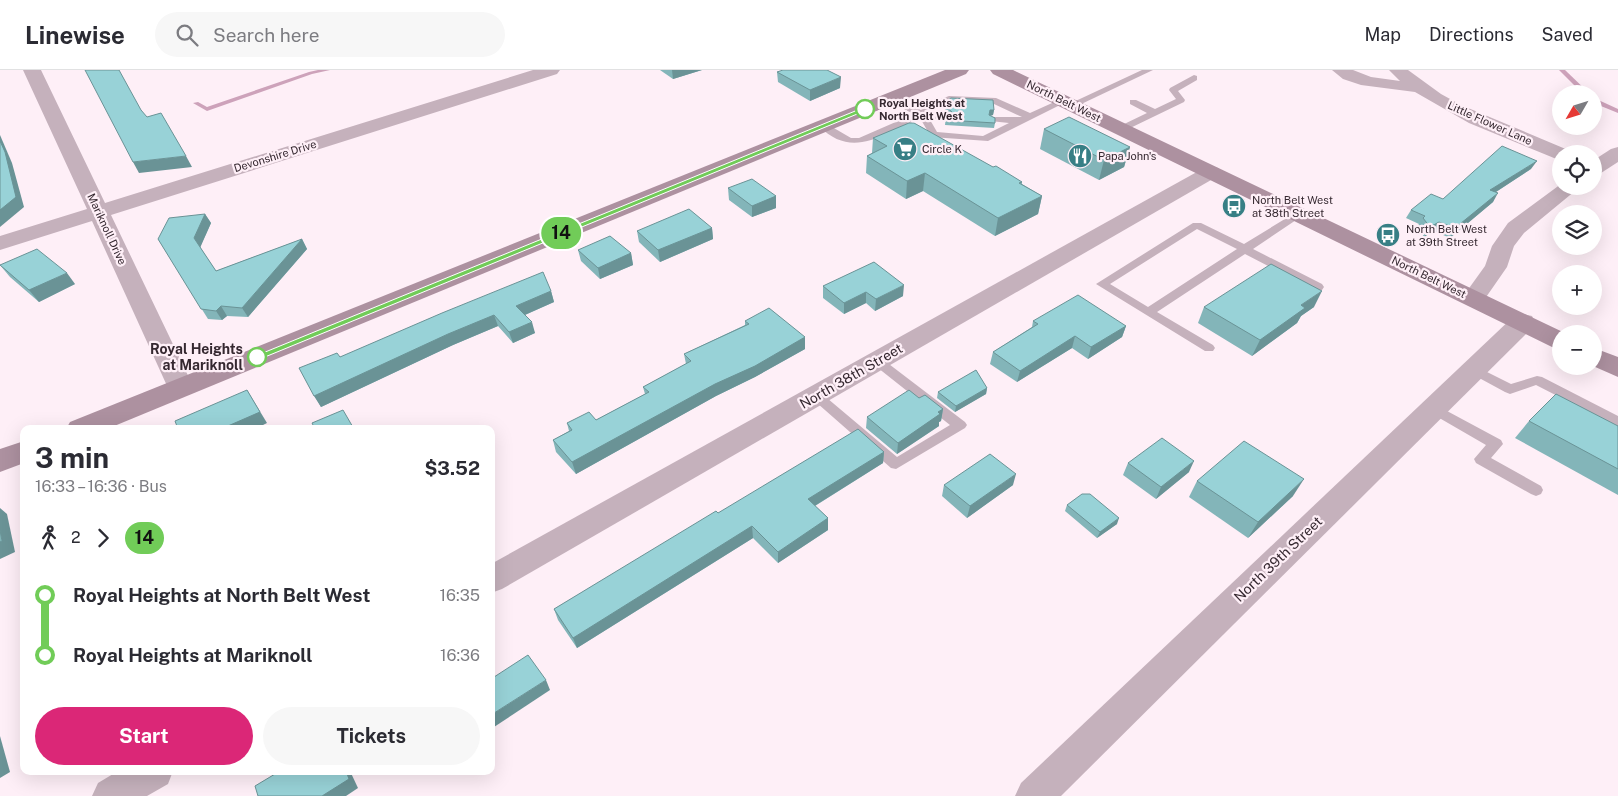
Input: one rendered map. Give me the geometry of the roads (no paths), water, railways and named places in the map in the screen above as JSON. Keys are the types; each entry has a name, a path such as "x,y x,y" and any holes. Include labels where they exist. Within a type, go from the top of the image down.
{"street":[{"name":"Mariknoll Drive","path":"32,70 181,388"},
{"name":"Devonshire Drive","path":"0,243 551,70"},
{"path":"90,425 960,70"},
{"name":"North Belt West","path":"1000,70 1552,336"},
{"path":"1341,70 1349,76 1374,84 1416,87"},
{"name":"Little Flower Lane","path":"1398,70 1416,87 1470,116 1552,150"},
{"path":"1602,163 1618,153"},
{"name":"North 38th Street","path":"495,578 1211,172"},
{"path":"1474,298 1496,266 1503,246 1516,228 1559,195"},
{"name":"North 39th Street","path":"1034,796 1523,322"},
{"path":"1602,360 1618,368"},
{"path":"0,461 20,454"},
{"path":"111,796 148,775"}],"lane":[{"path":"922,114 934,135 985,139 1024,119 1149,70"},
{"path":"1121,128 1180,100 1173,90 1194,78"},
{"path":"890,99 922,114 945,117"},
{"path":"824,126 849,141 855,142 922,114 936,104 949,99 996,101 1024,119"},
{"path":"1133,102 1155,113"},
{"path":"994,119 1024,119"},
{"path":"1150,312 1298,214"},
{"path":"1209,348 1102,284 1197,225 1318,287"},
{"path":"816,396 896,464 960,425 877,361"},
{"path":"1475,370 1510,389 1537,380 1618,422"},
{"path":"1434,409 1496,444 1481,459 1536,490"}],"waterway":[{"path":"196,103 207,109 311,73 327,70"},
{"path":"1562,70 1578,85"},
{"path":"1602,105 1618,111"}],"place":[{"name":"Royal Heights at North Belt West","path":"865,109"},
{"name":"Circle K","path":"905,149"},
{"name":"Papa John's","path":"1080,156"},
{"name":"North Belt West at 38th Street","path":"1234,206"},
{"name":"North Belt West at 39th Street","path":"1388,235"},
{"name":"Royal Heights at Mariknoll","path":"257,357"}]}
